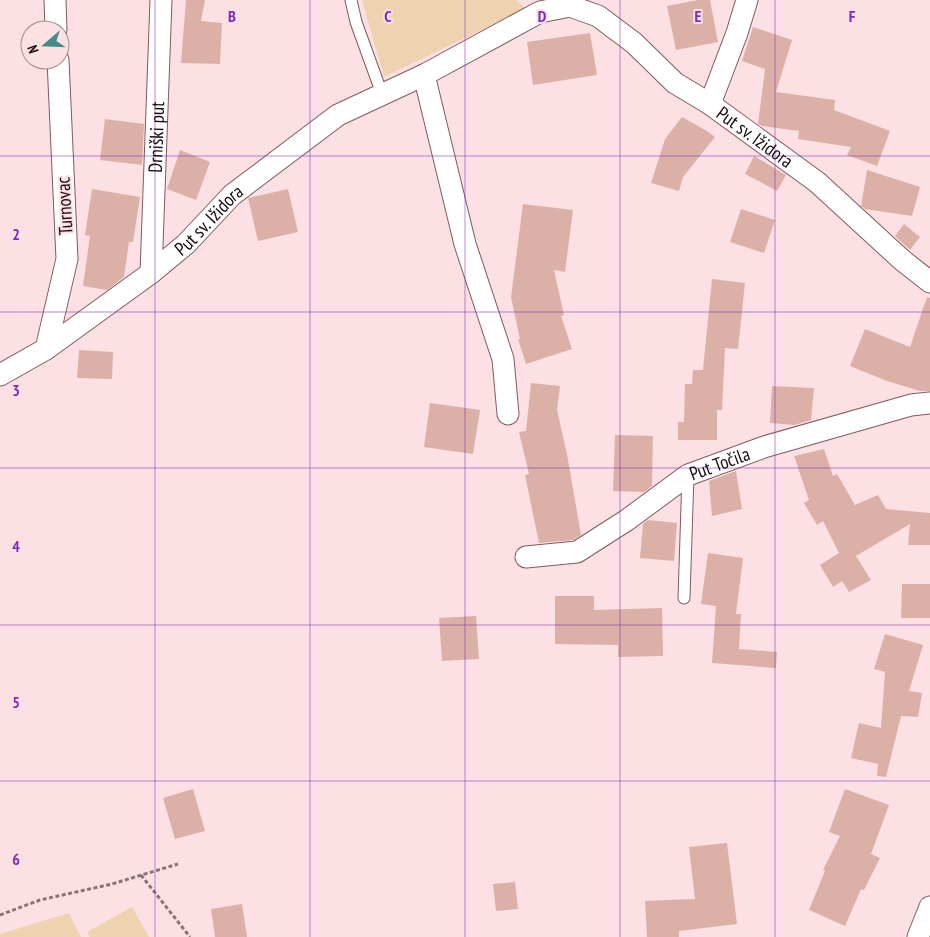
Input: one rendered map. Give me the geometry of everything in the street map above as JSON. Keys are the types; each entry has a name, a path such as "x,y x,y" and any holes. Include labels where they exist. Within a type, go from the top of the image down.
{"street":[{"path":"55,0 56,20"},
{"name":"Drniški put","path":"151,273 160,0"},
{"path":"710,104 737,33 747,0"},
{"name":"Put sv. Ižidora","path":"0,376 46,349 151,273 186,244 232,195 338,115 424,75 540,12 570,3 598,16 634,43 675,83 710,104 817,182 902,260 930,282"},
{"name":"Turnovac","path":"46,349 67,259 58,70"},
{"path":"424,75 466,244 504,359 508,414"},
{"name":"Put Točila","path":"526,556 578,552 627,520 688,475 764,447 911,405 930,403"},
{"path":"918,937 930,907"}],"lane":[{"path":"350,0 382,94"},
{"path":"684,598 688,475"}],"path":[{"path":"0,915 40,900 112,884 178,864"},
{"path":"141,875 190,937"}],"shaded area":[{"path":"362,0 517,0 525,9 384,77"},
{"path":"132,907 149,937 90,937 87,932"},
{"path":"69,913 81,937 0,937 0,934"}],"building":[{"path":"186,0 205,0 201,21 222,23 220,64 181,63"},
{"path":"698,0 710,0 718,42 676,50 667,6"},
{"path":"753,27 792,40 776,92 835,100 834,110 890,131 877,166 847,155 851,147 798,139 799,131 758,124 765,69 742,61"},
{"path":"590,33 597,75 533,85 527,42"},
{"path":"682,117 715,137 683,177 679,191 651,183 665,139"},
{"path":"105,119 144,124 142,165 100,160"},
{"path":"180,150 210,162 196,200 167,189"},
{"path":"754,156 786,175 777,191 745,174"},
{"path":"867,170 920,187 912,216 865,209 861,206"},
{"path":"92,189 140,197 133,242 129,242 124,277 107,290 83,286 90,236 85,235"},
{"path":"288,189 298,232 258,241 248,198"},
{"path":"523,204 573,210 565,272 554,270 564,315 561,316 572,349 526,364 518,339 520,339 511,297"},
{"path":"741,209 775,220 764,253 730,242"},
{"path":"904,224 920,237 910,250 895,236"},
{"path":"712,279 745,283 738,349 725,348 722,410 717,410 717,440 678,440 678,422 684,422 685,384 692,384 693,370 703,370"},
{"path":"927,297 930,298 930,391 920,391 887,381 850,366 865,329 910,347"},
{"path":"79,350 113,352 112,379 77,378"},
{"path":"531,383 560,386 557,410 567,454 581,535 573,540 539,543 525,475 529,474 519,432 526,431"},
{"path":"772,386 814,388 811,420 795,425 770,423"},
{"path":"430,403 480,410 473,454 424,447"},
{"path":"615,435 653,436 652,486 644,492 613,491"},
{"path":"824,449 833,476 837,474 855,505 878,495 886,509 930,513 930,545 908,545 910,524 856,556 871,580 849,592 842,581 833,587 820,565 839,553 823,521 817,525 804,503 809,500 794,456"},
{"path":"736,471 742,509 712,516 709,481"},
{"path":"648,520 677,523 674,561 640,558 643,524"},
{"path":"708,553 743,558 736,614 741,614 739,649 777,652 776,668 712,663 716,606 701,604"},
{"path":"902,584 930,584 930,618 901,618"},
{"path":"555,596 594,596 594,610 662,608 663,656 618,657 618,645 555,644"},
{"path":"476,616 479,659 442,661 439,618"},
{"path":"885,634 923,645 909,691 922,693 918,717 901,716 886,777 877,776 878,764 851,758 859,723 881,728 885,672 874,669"},
{"path":"193,789 205,831 175,839 163,798"},
{"path":"845,789 889,805 871,854 880,858 864,890 861,889 845,926 809,910 825,871 823,870 840,836 829,832"},
{"path":"727,843 737,924 679,931 679,937 647,937 645,901 695,899 689,847"},
{"path":"515,882 518,909 496,911 493,884"},
{"path":"242,904 247,937 215,937 211,909"}]}
